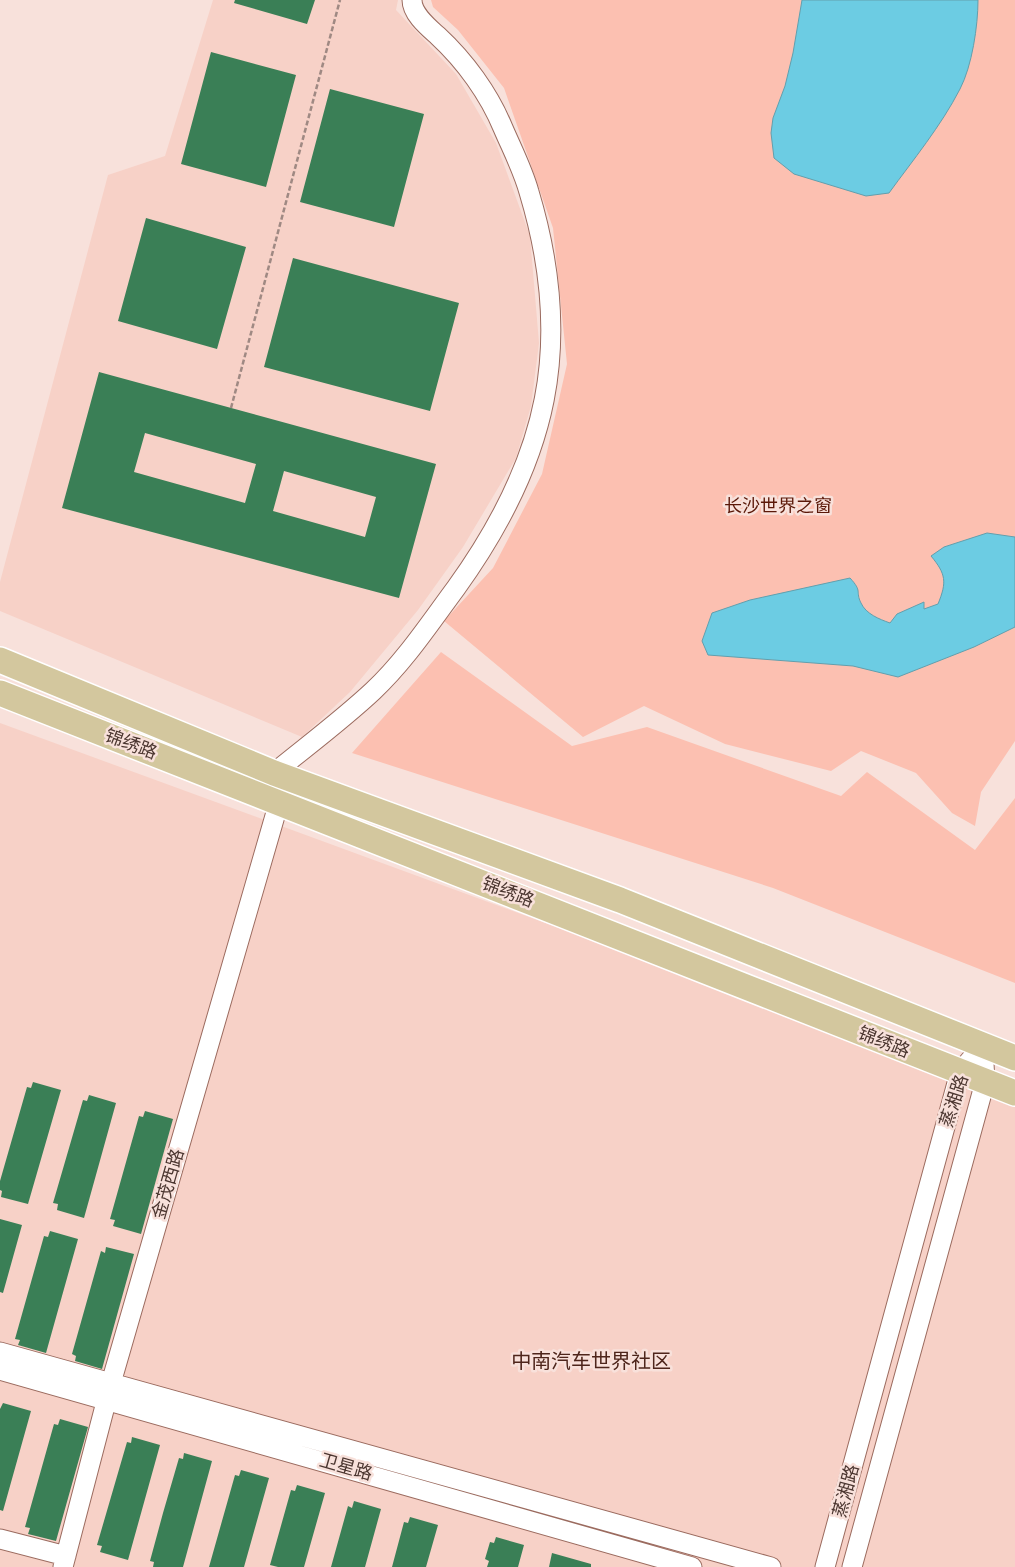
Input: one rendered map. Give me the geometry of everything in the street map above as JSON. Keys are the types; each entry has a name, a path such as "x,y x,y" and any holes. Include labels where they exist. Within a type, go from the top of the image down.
{"main road":[{"name":"锦绣路","path":"0,660 274,773 620,900 1015,1058"},
{"name":"锦绣路","path":"0,693 1015,1093"}],"street":[{"path":"274,773 373,691 422,635 480,554 521,479 540,424 551,367 550,309 545,259 529,191 496,112 457,53 424,24 412,4 412,0"},
{"name":"金茂西路","path":"65,1561 109,1390 279,802"},
{"name":"蒸湘路","path":"825,1567 960,1072 983,1045"},
{"name":"蒸湘路","path":"852,1567 985,1082 983,1045"},
{"path":"0,1352 109,1390 771,1567"},
{"name":"卫星路","path":"0,1370 109,1390 692,1567"},
{"path":"0,1539 65,1561"}],"path":[{"path":"231,408 340,0"}],"shaded area":[{"path":"213,0 398,0 396,10 456,74 496,143 530,236 539,343 531,406 516,458 463,547 418,610 350,692 302,737 0,611 0,582 108,175 165,156"},
{"path":"0,723 622,951 1015,1104 1015,1567 0,1567"}],"green space":[{"name":"长沙世界之窗","path":"431,0 1015,0 1015,741 981,792 975,826 952,813 916,773 861,751 831,771 725,744 644,706 583,737 444,621 493,568 542,474 567,364 553,228 504,88 458,30 433,7"},
{"path":"441,652 572,746 647,727 841,796 867,772 975,850 1015,798 1015,983 773,888 352,753"}],"water":[{"path":"802,0 978,0 974,46 960,89 936,129 889,193 866,196 794,174 774,158 771,133 773,118 785,86"},
{"path":"987,533 1015,537 1015,627 974,647 898,677 853,666 708,655 702,641 712,613 750,600 850,578 858,589 859,599 863,607 877,618 890,623 897,614 924,602 924,609 938,604 943,590 944,579 940,568 931,556 944,547"}],"building":[{"path":"235,0 315,0 307,24 234,3"},
{"path":"211,52 296,75 266,187 181,164"},
{"path":"330,89 424,114 394,227 300,202"},
{"path":"146,218 246,247 217,349 118,321"},
{"path":"293,258 459,303 430,411 264,367"},
{"path":"99,372 436,464 399,598 62,508","holes":["145,433 256,464 245,503 134,472","284,471 376,497 365,537 273,511"]},
{"path":"33,1082 61,1090 28,1204 1,1197 0,1181 27,1087 31,1088"},
{"path":"89,1095 116,1103 84,1218 57,1210 58,1204 53,1203 83,1100 87,1101"},
{"path":"145,1111 173,1119 141,1234 113,1226 115,1220 110,1219 139,1116 143,1117"},
{"path":"0,1219 22,1225 3,1293 0,1292"},
{"path":"50,1231 78,1239 46,1353 18,1345 20,1340 15,1339 44,1236 48,1237"},
{"path":"106,1247 134,1254 102,1369 75,1361 76,1356 72,1354 101,1251 105,1253"},
{"path":"3,1403 31,1411 3,1511 0,1510 0,1409"},
{"path":"60,1419 88,1427 56,1541 28,1534 30,1528 25,1527 54,1424 58,1425"},
{"path":"132,1437 160,1445 128,1560 100,1552 102,1546 97,1545 127,1442 131,1443"},
{"path":"184,1453 212,1461 183,1567 153,1567 154,1562 150,1561 163,1513 179,1458 183,1459"},
{"path":"241,1470 269,1478 244,1567 209,1567 235,1475 239,1476"},
{"path":"297,1485 325,1493 304,1567 278,1567 270,1565 291,1490 295,1491"},
{"path":"354,1501 381,1509 365,1567 331,1567 348,1506 352,1508"},
{"path":"410,1517 438,1525 426,1567 392,1567 404,1522 408,1523"},
{"path":"496,1537 524,1545 518,1567 487,1567 489,1561 485,1559 490,1542 494,1543"},
{"path":"552,1553 591,1564 591,1567 549,1567"}],"district":[{"name":"中南汽车世界社区","path":"591,1361"}]}
